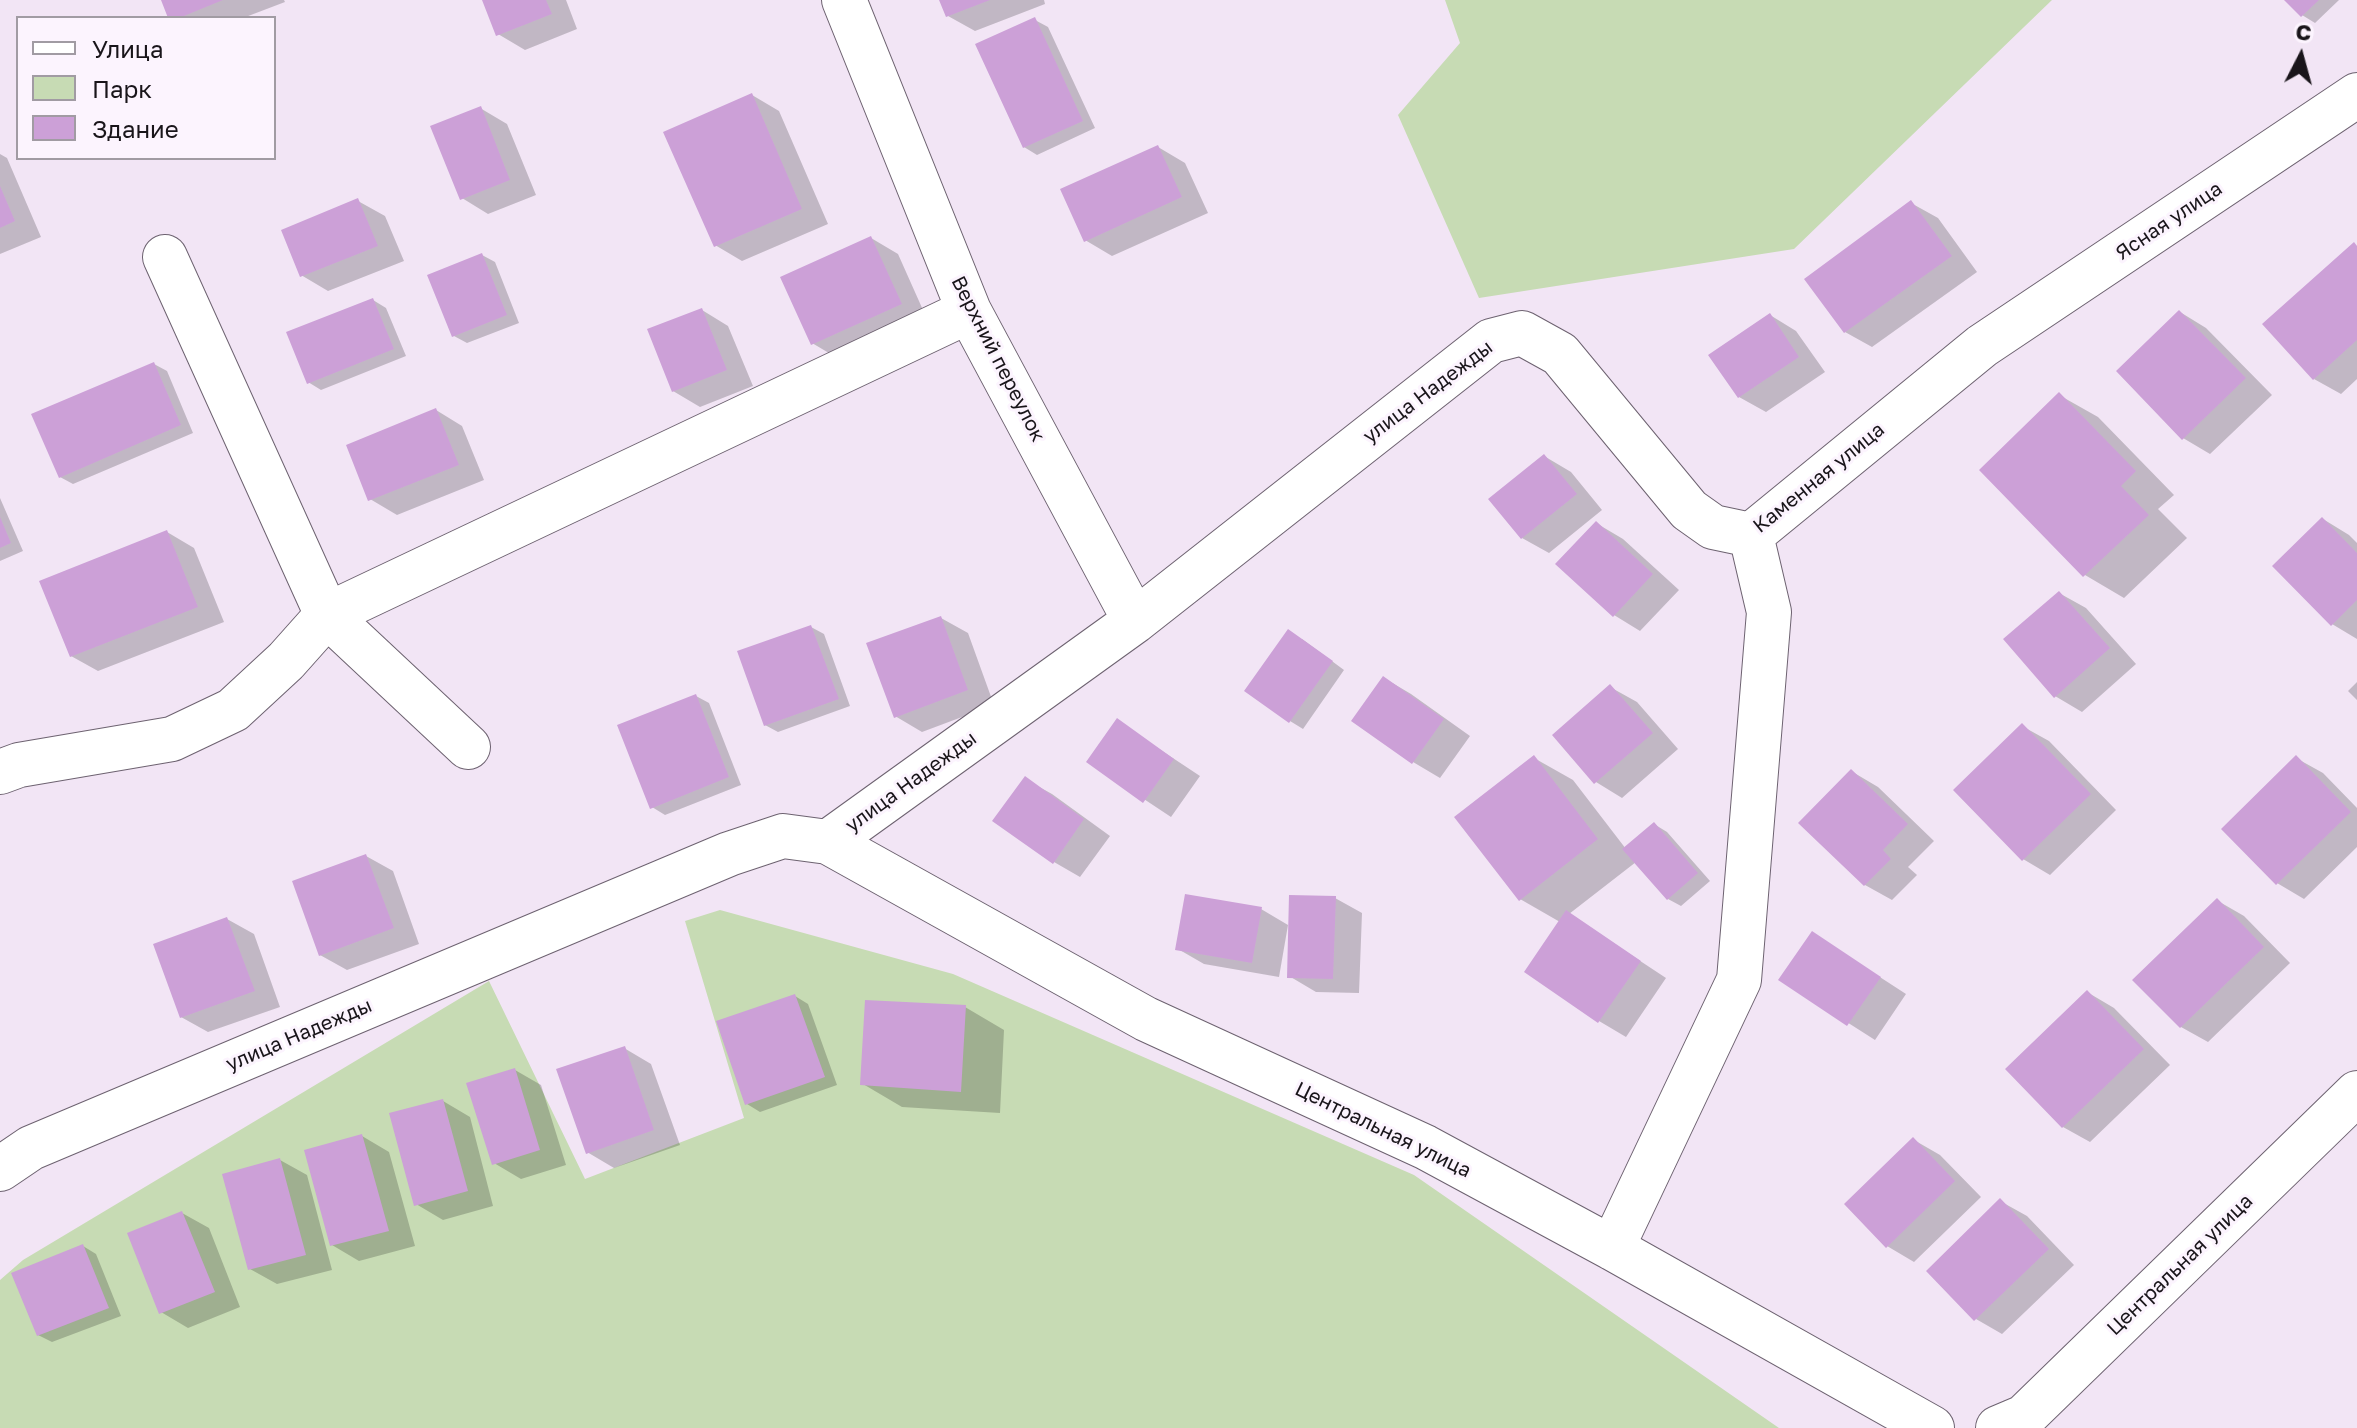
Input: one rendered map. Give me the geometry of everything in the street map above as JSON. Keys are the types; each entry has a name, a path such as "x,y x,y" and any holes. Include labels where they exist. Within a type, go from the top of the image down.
{"street":[{"name":"Верхний переулок","path":"844,0 969,311 1135,621"},
{"name":"Ясная улица","path":"1982,346 2357,95"},
{"path":"165,257 327,615 468,747"},
{"path":"0,772 19,765 172,739 233,710 286,661 327,615 969,311"},
{"name":"Каменная улица","path":"1522,333 1560,354 1689,510 1713,527 1751,535 1982,346"},
{"name":"улица Надежды","path":"0,1169 31,1148 729,854 783,836 828,842 1135,621 1491,341 1522,333"},
{"path":"1612,1248 1739,980 1769,612 1751,535"},
{"name":"Центральная улица","path":"828,842 1146,1019 1425,1147 1932,1428"},
{"name":"Центральная улица","path":"1998,1428 2024,1417 2357,1093"}],"green space":[{"path":"1445,0 2052,0 1794,249 1479,298 1398,115 1460,43"},
{"path":"720,910 953,974 1414,1175 1779,1428 0,1428 0,1280 23,1260 489,981 585,1179 744,1118 685,921"}],"building":[{"path":"161,0 223,0 184,16 167,16"},
{"path":"482,0 546,0 552,14 496,36"},
{"path":"939,0 990,0 946,17"},
{"path":"2284,0 2319,0 2301,17"},
{"path":"1035,17 1083,121 1023,148 975,44"},
{"path":"752,93 802,209 714,247 663,132"},
{"path":"481,106 510,180 460,200 430,126"},
{"path":"1158,145 1182,197 1084,242 1060,189"},
{"path":"0,186 15,221 0,228"},
{"path":"358,198 378,246 300,277 281,230"},
{"path":"1911,200 1952,256 1844,333 1804,279"},
{"path":"871,236 902,304 811,345 780,277"},
{"path":"2354,242 2357,246 2357,340 2313,380 2262,324"},
{"path":"482,253 507,315 452,337 427,275"},
{"path":"373,298 394,349 307,384 286,332"},
{"path":"702,308 727,370 672,392 647,329"},
{"path":"2179,310 2246,378 2182,440 2116,371"},
{"path":"1770,313 1799,357 1738,398 1708,355"},
{"path":"154,362 181,425 59,478 31,414"},
{"path":"2059,392 2136,471 2121,486 2149,515 2083,577 1979,470"},
{"path":"436,408 459,465 368,501 346,445"},
{"path":"1544,454 1577,494 1521,539 1488,499"},
{"path":"0,517 11,543 0,548"},
{"path":"2322,517 2357,553 2357,600 2331,626 2272,566"},
{"path":"1596,521 1653,574 1613,617 1555,564"},
{"path":"167,530 198,607 70,657 39,581"},
{"path":"2059,591 2110,648 2054,698 2003,639"},
{"path":"941,616 968,690 894,718 866,643"},
{"path":"811,625 839,699 764,726 737,651"},
{"path":"1288,629 1333,661 1289,723 1244,691"},
{"path":"1383,676 1444,719 1412,764 1351,721"},
{"path":"1610,684 1653,733 1594,784 1552,735"},
{"path":"696,694 729,777 650,809 617,725"},
{"path":"1117,718 1174,759 1143,803 1086,762"},
{"path":"2022,723 2091,794 2022,861 1953,790"},
{"path":"1534,755 1598,839 1519,901 1454,817"},
{"path":"2296,755 2351,812 2276,885 2221,829"},
{"path":"1851,769 1908,824 1883,850 1891,859 1864,886 1798,823"},
{"path":"1025,776 1084,819 1053,864 992,821"},
{"path":"1654,822 1698,873 1667,900 1622,849"},
{"path":"366,854 394,928 319,956 292,881"},
{"path":"1185,894 1262,907 1252,963 1175,950"},
{"path":"1289,895 1336,896 1333,979 1287,978"},
{"path":"2217,898 2264,947 2180,1028 2132,980"},
{"path":"1566,910 1641,961 1598,1023 1524,972"},
{"path":"227,917 255,991 180,1018 153,944"},
{"path":"1812,931 1881,977 1847,1026 1778,980"},
{"path":"2087,990 2144,1049 2062,1128 2005,1069"},
{"path":"795,994 825,1077 745,1105 716,1021"},
{"path":"865,1000 966,1005 961,1092 860,1085"},
{"path":"625,1046 654,1130 586,1154 556,1069"},
{"path":"515,1068 540,1150 492,1165 466,1083"},
{"path":"443,1099 468,1191 414,1206 389,1113"},
{"path":"362,1134 389,1231 330,1246 304,1150"},
{"path":"1913,1137 1955,1181 1886,1248 1844,1204"},
{"path":"280,1158 306,1255 248,1270 222,1174"},
{"path":"2000,1198 2049,1249 1974,1321 1926,1271"},
{"path":"182,1211 215,1292 159,1314 127,1233"},
{"path":"83,1244 109,1308 37,1336 11,1273"}]}
